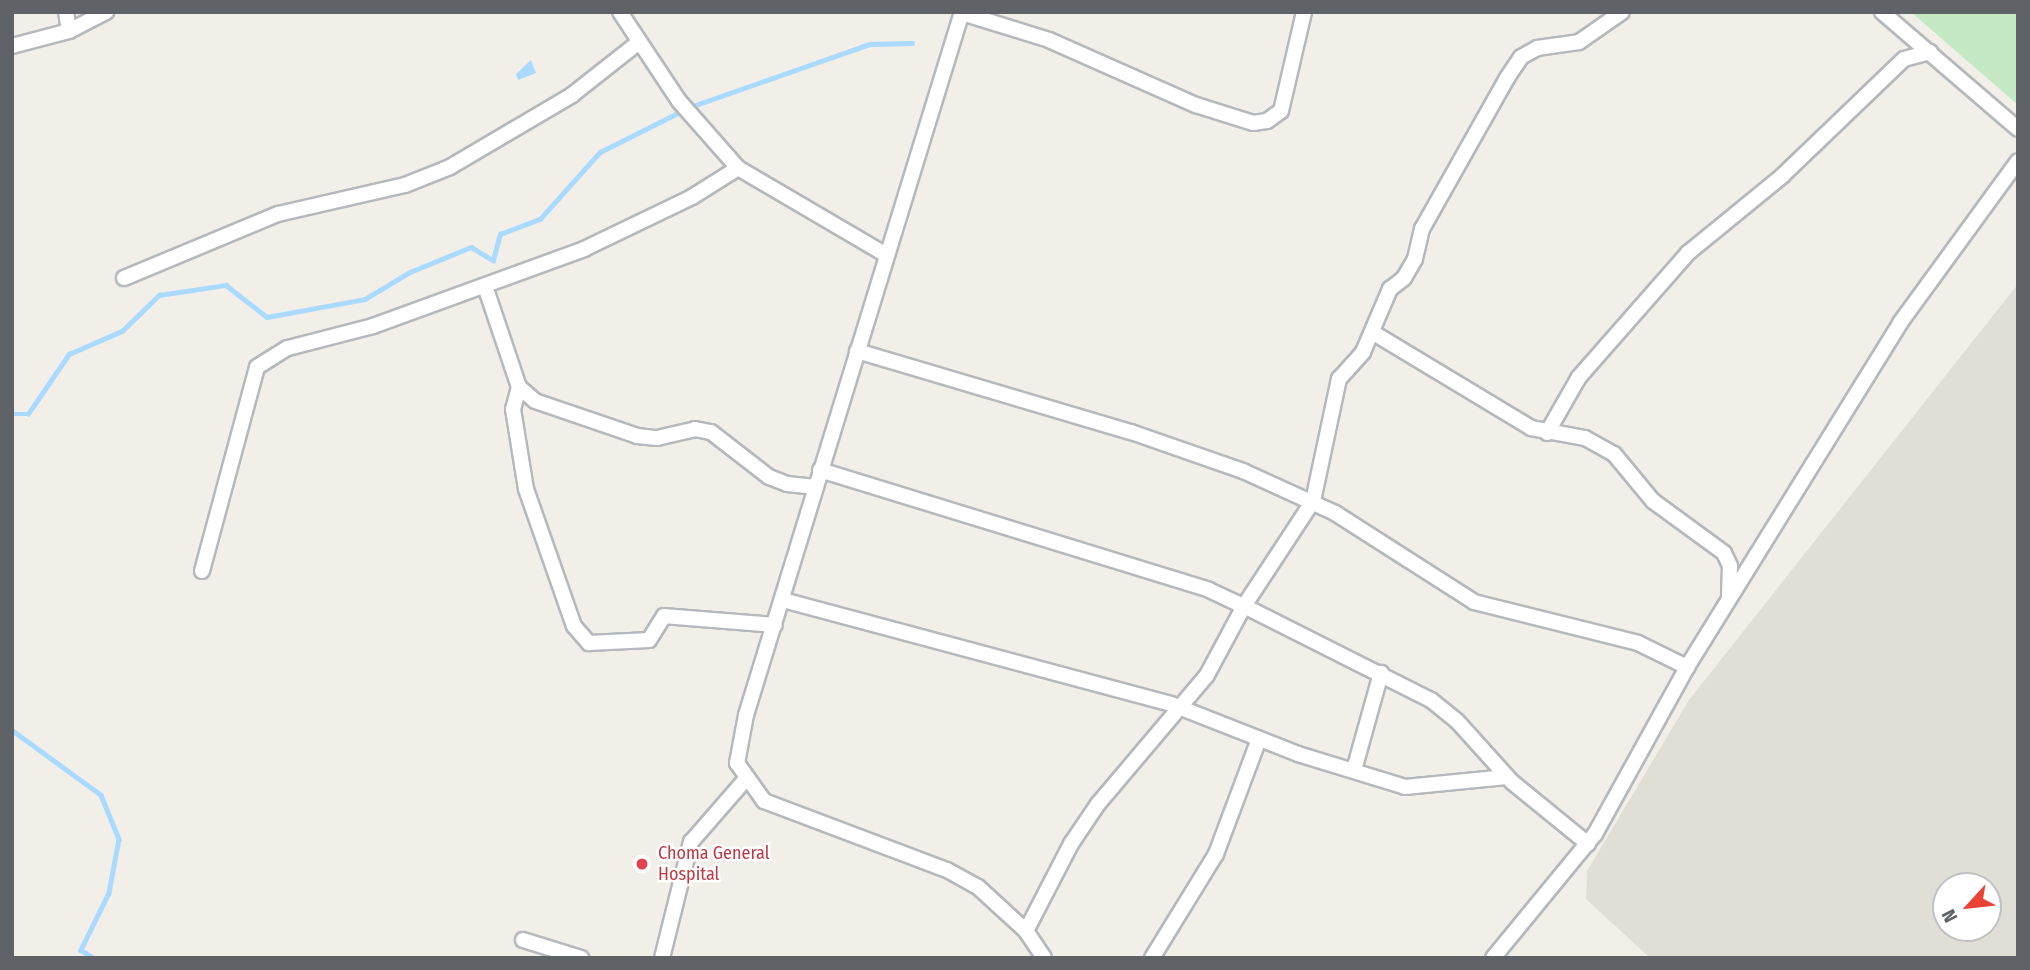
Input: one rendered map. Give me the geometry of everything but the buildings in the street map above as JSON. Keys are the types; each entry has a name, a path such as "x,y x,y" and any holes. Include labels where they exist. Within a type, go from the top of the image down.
{"street":[{"path":"66,12 69,31"},
{"path":"12,47 69,31 106,12"},
{"path":"620,12 679,101 738,168 886,255"},
{"path":"1044,958 1027,931 968,881 764,800 745,780 737,763 746,715 962,13 1049,40 1196,105 1253,122 1267,121 1280,111 1304,12"},
{"path":"1027,931 1070,844 1098,804 1183,708 1221,652 1244,606 1313,501 1339,379 1363,352 1390,289 1404,278 1415,259 1422,229 1521,57 1536,48 1580,42 1622,12"},
{"path":"1882,12 2018,129"},
{"path":"124,278 278,214 405,185 450,167 572,95 639,42"},
{"path":"1547,433 1579,377 1688,253 1782,176 1904,59 1930,52"},
{"path":"1493,958 1588,844 1619,797 1687,667 1900,324 2018,161"},
{"path":"202,571 257,367 288,348 373,326 596,243 692,197 738,168"},
{"path":"485,286 519,387 513,409 526,489 575,626 589,643 649,640 664,616 775,625"},
{"path":"1372,332 1503,412 1547,433 1585,438 1614,454 1653,501 1719,548 1730,562 1729,597"},
{"path":"857,351 1206,457 1313,501 1474,602 1638,643 1687,667"},
{"path":"519,387 549,407 637,436 657,438 695,429 710,432 769,477 816,487"},
{"path":"820,470 1209,590 1244,606 1381,673 1442,708 1507,777 1588,844"},
{"path":"783,600 1028,662 1183,708 1259,739 1405,787 1507,777"},
{"path":"1354,770 1381,673"},
{"path":"1153,958 1216,854 1259,739"},
{"path":"662,958 691,842 745,780"},
{"path":"523,940 581,958"}],"shaded area":[{"path":"2018,284 2018,958 1650,958 1586,899 1587,871 1689,700"}],"green space":[{"path":"1911,12 2018,12 2018,105"}],"water":[{"path":"531,60 536,73 518,80 516,74"}],"waterway":[{"path":"690,107 870,44 912,43"},
{"path":"12,414 28,414 69,354 122,331 159,295 226,285 267,317 365,299 410,272 471,247 493,260 500,234 540,219 600,152 682,111"},
{"path":"12,730 101,795 119,839 109,893 81,950 94,958"}],"place":[{"name":"Choma General Hospital","path":"642,864"}]}
